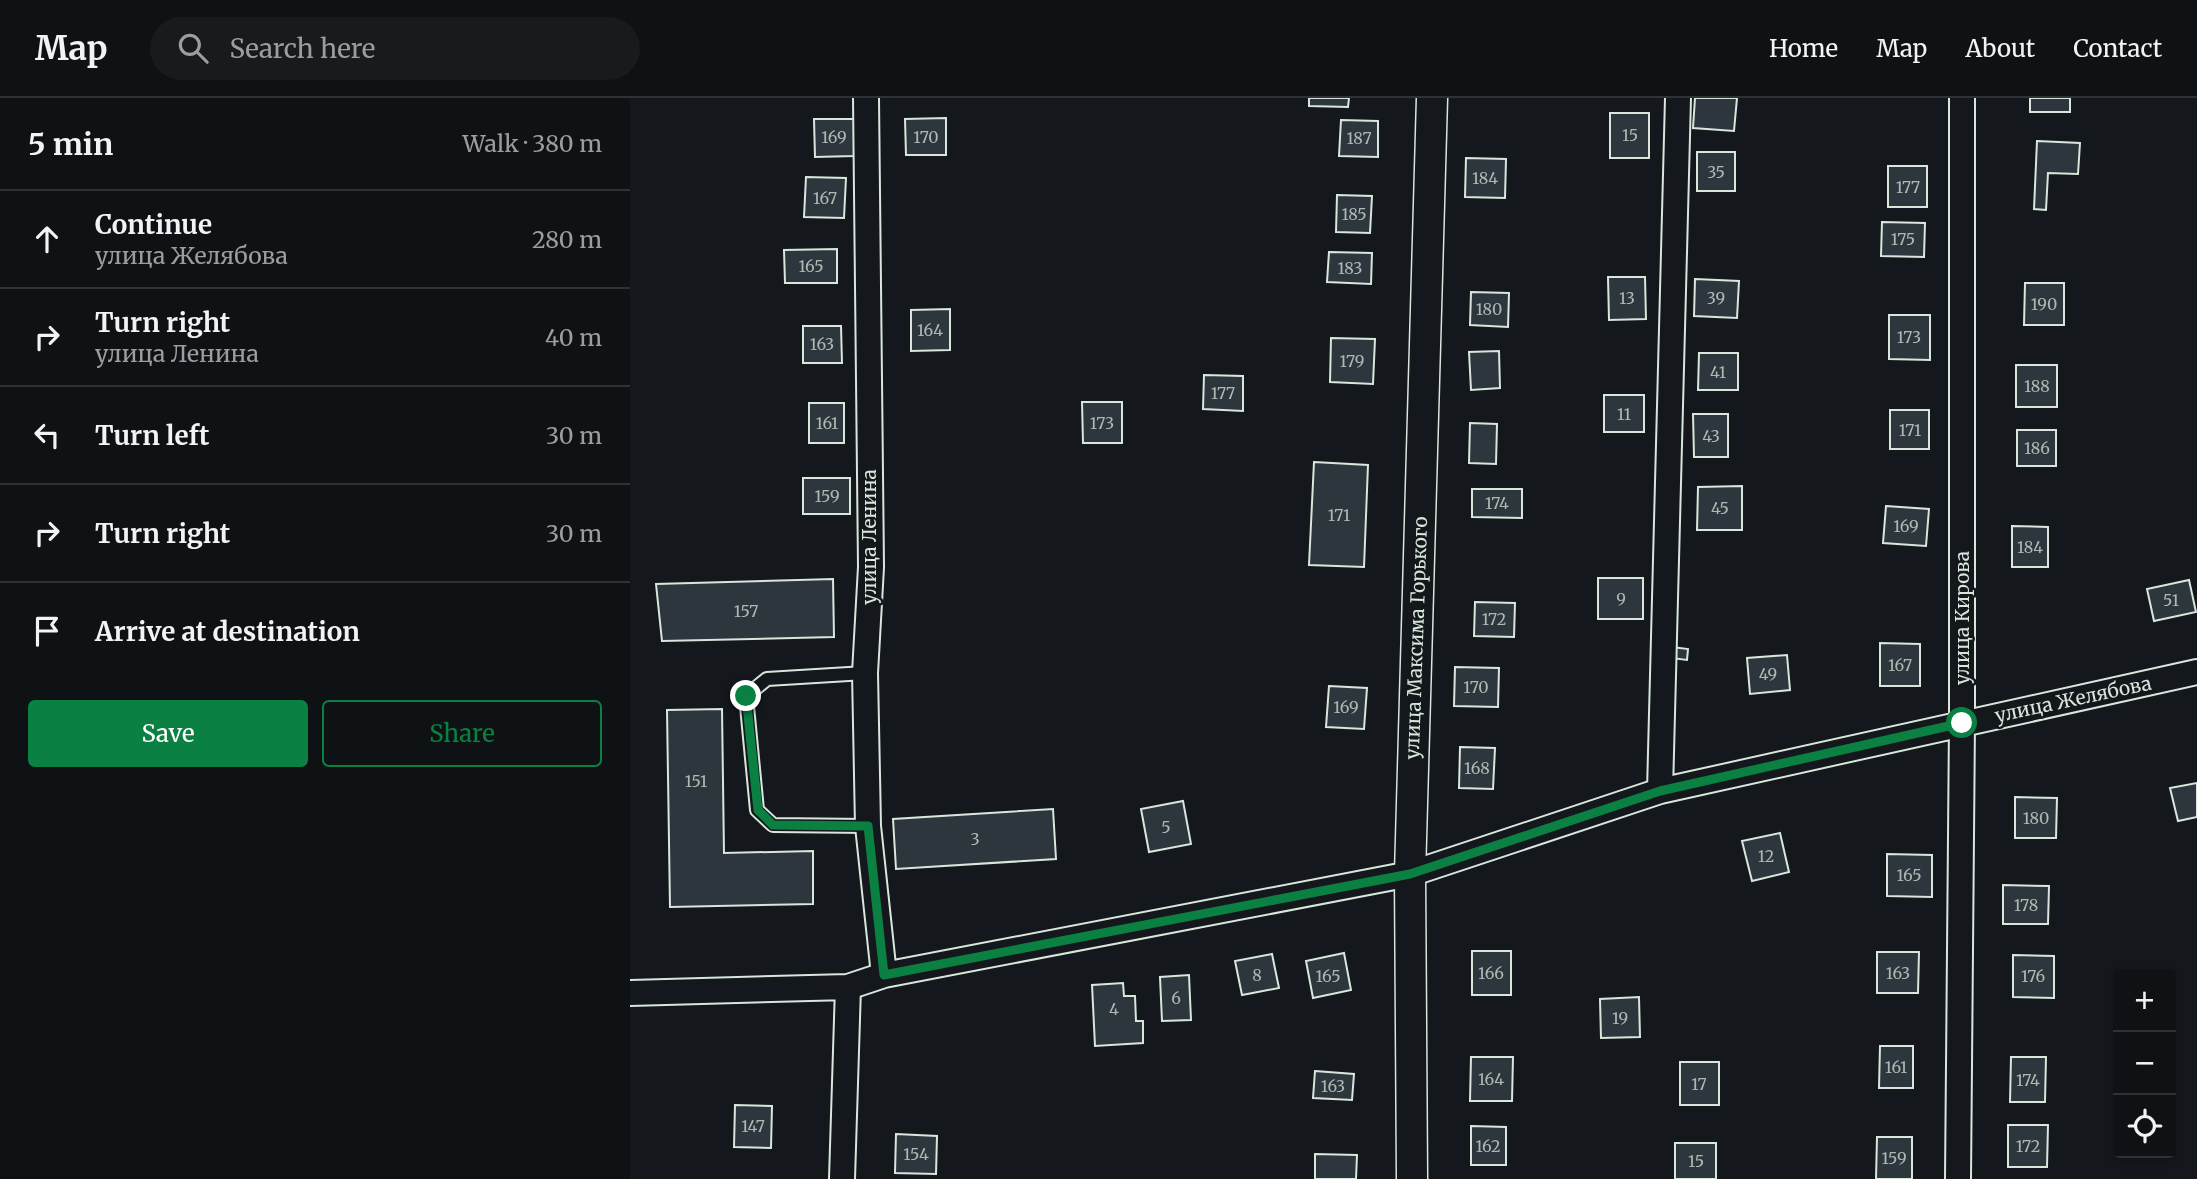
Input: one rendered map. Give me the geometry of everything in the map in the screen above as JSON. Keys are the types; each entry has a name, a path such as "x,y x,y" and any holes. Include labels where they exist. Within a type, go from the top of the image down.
{"street":[{"name":"улица Ленина","path":"866,98 871,567 865,673 868,826 884,975"},
{"name":"улица Максима Горького","path":"1412,1179 1410,874 1432,98"},
{"path":"1660,791 1678,98"},
{"name":"улица Кирова","path":"1958,1179 1962,723 1962,98"},
{"name":"улица Желябова","path":"630,993 848,987 884,975 1410,874 1660,791 2197,672"},
{"path":"842,1179 848,987"}],"lane":[{"path":"865,673 767,679 746,696 758,810 773,825 868,826"}],"building":[{"path":"1309,98 1349,98 1348,107 1309,106"},
{"path":"1695,98 1737,98 1734,131 1693,128"},
{"path":"2030,98 2070,98 2070,112 2030,112"},
{"path":"1610,113 1649,113 1649,158 1610,158"},
{"path":"946,118 946,155 906,155 905,119"},
{"path":"814,119 854,119 854,156 815,157"},
{"path":"1341,120 1378,121 1378,157 1339,156"},
{"path":"2037,141 2080,143 2078,174 2048,173 2046,210 2034,209"},
{"path":"1697,152 1735,152 1735,191 1697,191"},
{"path":"1466,158 1506,159 1505,198 1465,197"},
{"path":"1888,166 1927,166 1927,207 1888,207"},
{"path":"806,177 846,178 844,218 804,217"},
{"path":"1337,195 1372,196 1370,233 1336,232"},
{"path":"1882,222 1925,223 1924,257 1881,256"},
{"path":"837,249 837,283 785,283 784,250"},
{"path":"1329,252 1372,253 1371,284 1327,282"},
{"path":"1608,277 1645,277 1646,319 1609,320"},
{"path":"1695,279 1739,281 1737,318 1694,316"},
{"path":"2025,283 2064,283 2064,325 2024,325"},
{"path":"1471,292 1509,293 1508,327 1470,325"},
{"path":"950,309 950,350 911,351 911,310"},
{"path":"1889,315 1930,315 1930,360 1889,359"},
{"path":"803,326 841,326 842,363 803,363"},
{"path":"1331,338 1375,339 1373,384 1330,382"},
{"path":"1499,351 1500,388 1471,390 1469,352"},
{"path":"1699,353 1738,353 1738,390 1698,390"},
{"path":"2016,365 2057,365 2057,407 2016,407"},
{"path":"1204,375 1243,376 1243,411 1203,409"},
{"path":"1604,395 1644,395 1644,432 1604,432"},
{"path":"1082,402 1122,402 1122,443 1083,443"},
{"path":"809,403 844,403 844,443 809,443"},
{"path":"1890,410 1929,410 1929,449 1890,449"},
{"path":"1693,414 1728,414 1728,457 1694,457"},
{"path":"1470,423 1497,424 1496,464 1469,463"},
{"path":"2017,430 2056,430 2056,466 2017,466"},
{"path":"1314,462 1368,465 1364,567 1309,565"},
{"path":"803,478 850,478 850,514 803,514"},
{"path":"1742,486 1742,530 1697,530 1698,487"},
{"path":"1472,489 1522,489 1522,518 1472,517"},
{"path":"1886,506 1929,509 1926,546 1883,543"},
{"path":"2012,526 2048,527 2048,567 2012,567"},
{"path":"1598,578 1643,578 1643,619 1598,619"},
{"path":"833,579 834,637 662,641 656,584"},
{"path":"2189,580 2196,612 2154,621 2147,589"},
{"path":"1475,602 1515,603 1514,637 1474,636"},
{"path":"1880,643 1920,644 1920,686 1880,686"},
{"path":"1672,647 1688,649 1687,660 1671,658"},
{"path":"1787,655 1790,690 1750,694 1747,658"},
{"path":"1455,667 1499,668 1498,707 1454,706"},
{"path":"1329,686 1367,688 1364,729 1326,727"},
{"path":"722,709 724,853 813,851 813,904 670,907 667,710"},
{"path":"1460,747 1495,748 1493,789 1459,788"},
{"path":"2197,783 2197,817 2178,821 2170,788"},
{"path":"2015,797 2057,798 2056,838 2015,838"},
{"path":"1183,801 1191,844 1149,852 1141,809"},
{"path":"1053,809 1056,859 896,869 893,819"},
{"path":"1780,833 1789,872 1752,881 1742,841"},
{"path":"1887,854 1932,855 1932,897 1887,896"},
{"path":"2003,885 2049,886 2048,924 2003,924"},
{"path":"1472,951 1511,951 1511,995 1472,995"},
{"path":"1877,952 1919,952 1918,993 1877,993"},
{"path":"1344,953 1351,990 1313,998 1306,961"},
{"path":"1272,954 1279,988 1242,995 1235,961"},
{"path":"2013,955 2054,956 2054,998 2013,997"},
{"path":"1189,975 1191,1020 1162,1021 1160,977"},
{"path":"1123,983 1124,996 1135,996 1136,1021 1143,1021 1143,1043 1095,1046 1092,985"},
{"path":"1639,997 1640,1037 1601,1038 1600,999"},
{"path":"1880,1046 1913,1046 1913,1088 1879,1088"},
{"path":"1471,1057 1513,1057 1512,1101 1470,1101"},
{"path":"2011,1057 2046,1057 2045,1102 2010,1102"},
{"path":"1680,1062 1719,1062 1719,1105 1680,1105"},
{"path":"1315,1071 1354,1074 1352,1100 1313,1098"},
{"path":"735,1105 772,1106 771,1148 734,1147"},
{"path":"2008,1125 2048,1125 2047,1167 2008,1167"},
{"path":"1471,1126 1506,1127 1506,1165 1471,1165"},
{"path":"896,1134 937,1136 936,1174 895,1173"},
{"path":"1877,1137 1912,1137 1912,1179 1876,1179"},
{"path":"1675,1143 1716,1143 1716,1179 1675,1179"},
{"path":"1315,1154 1357,1155 1356,1179 1315,1179"}],"route":[{"path":"746,696 758,810 773,825 868,826 884,975 1410,874 1660,791 1962,723"}]}
